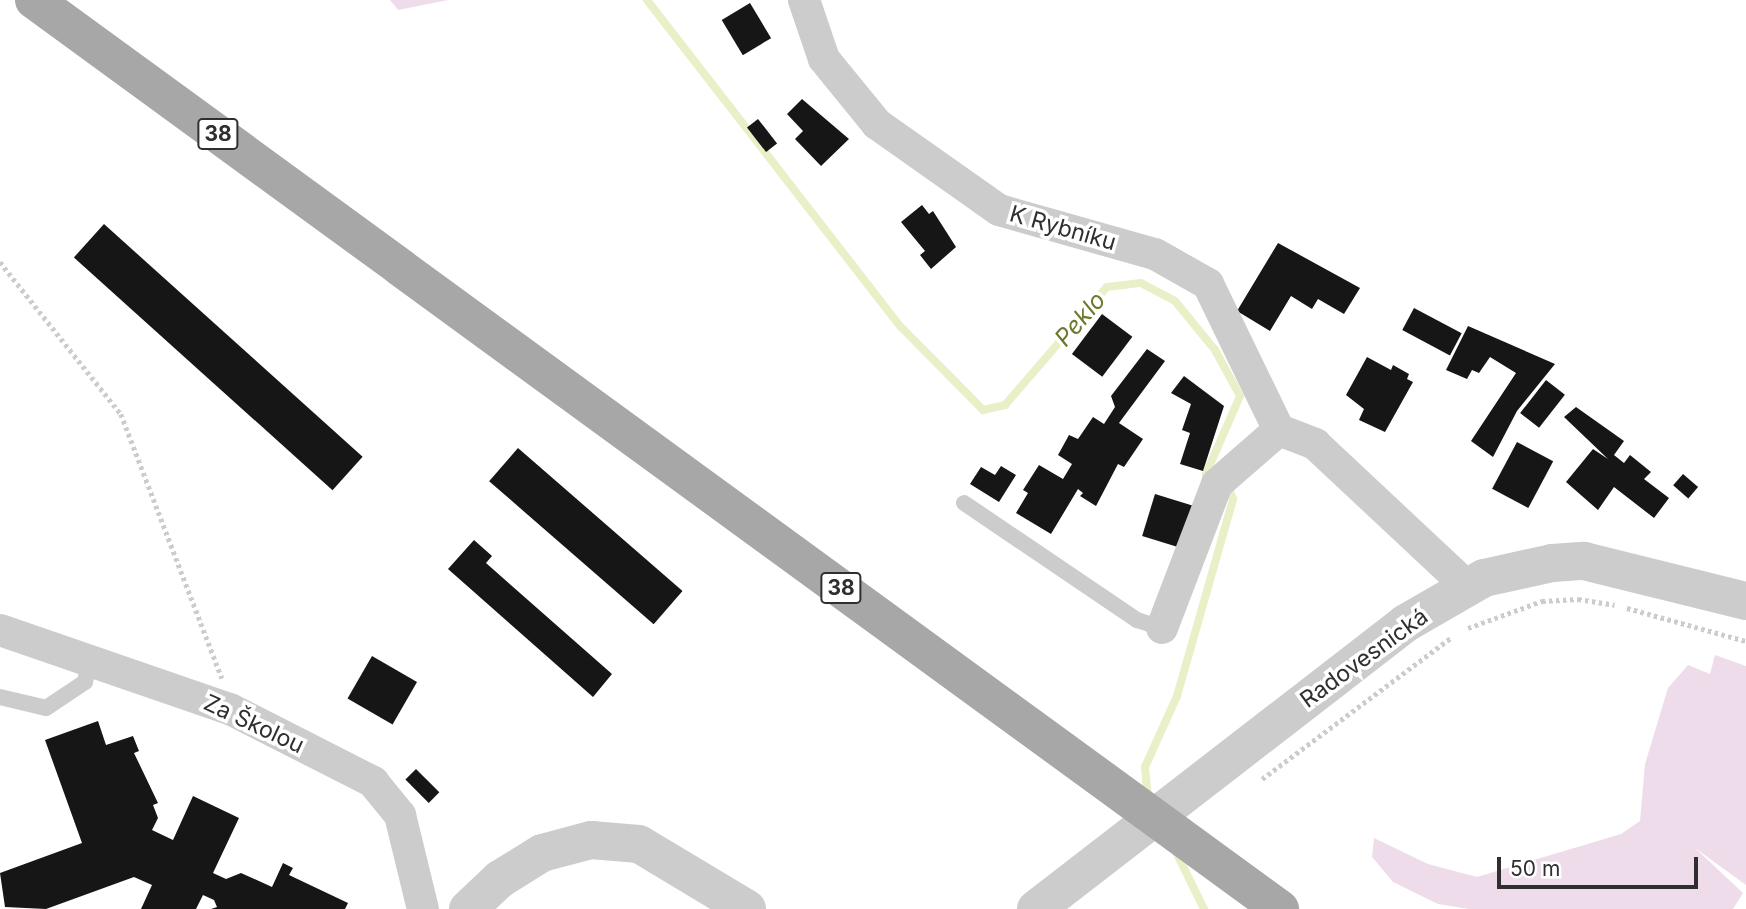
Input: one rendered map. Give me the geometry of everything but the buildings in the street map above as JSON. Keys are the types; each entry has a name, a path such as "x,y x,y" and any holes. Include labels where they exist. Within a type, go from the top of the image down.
{"main road":[{"name":"38","path":"34,0 1280,909"}],"street":[{"name":"K Rybníku","path":"804,0 824,59 877,124 999,210 1155,254 1208,284 1279,429"},
{"path":"1162,628 1221,480 1279,429 1315,444 1467,586"},
{"name":"Radovesnická","path":"1046,905 1155,816 1406,623 1467,586 1517,569 1584,561 1746,601"},
{"name":"Za Školou","path":"0,630 90,658 230,709 373,782 400,816 423,909"},
{"path":"468,909 500,879 542,853 590,839 639,844 747,909"}],"lane":[{"path":"964,503 1137,620 1162,628"},
{"path":"0,697 46,708 85,682 90,658"}],"path":[{"path":"0,262 121,414 201,617 230,709"},
{"path":"1464,630 1542,601 1578,599 1746,641"},
{"path":"1253,786 1456,635"}],"shaded area":[{"path":"390,0 448,0 398,10"},
{"path":"1715,655 1746,666 1746,885 1695,848 1743,893 1733,909 1469,909 1438,904 1393,882 1372,857 1374,838 1428,864 1477,877 1621,834 1640,821 1645,764 1668,688 1688,665 1710,674"}],"waterway":[{"name":"Peklo","path":"647,0 901,327 983,410 1005,405 1107,287 1141,283 1175,301 1215,350 1240,396 1206,474 1212,477"},
{"name":"Peklo","path":"1148,797 1145,767 1177,696 1233,499 1227,484"},
{"name":"Peklo","path":"1176,852 1204,909"}]}
